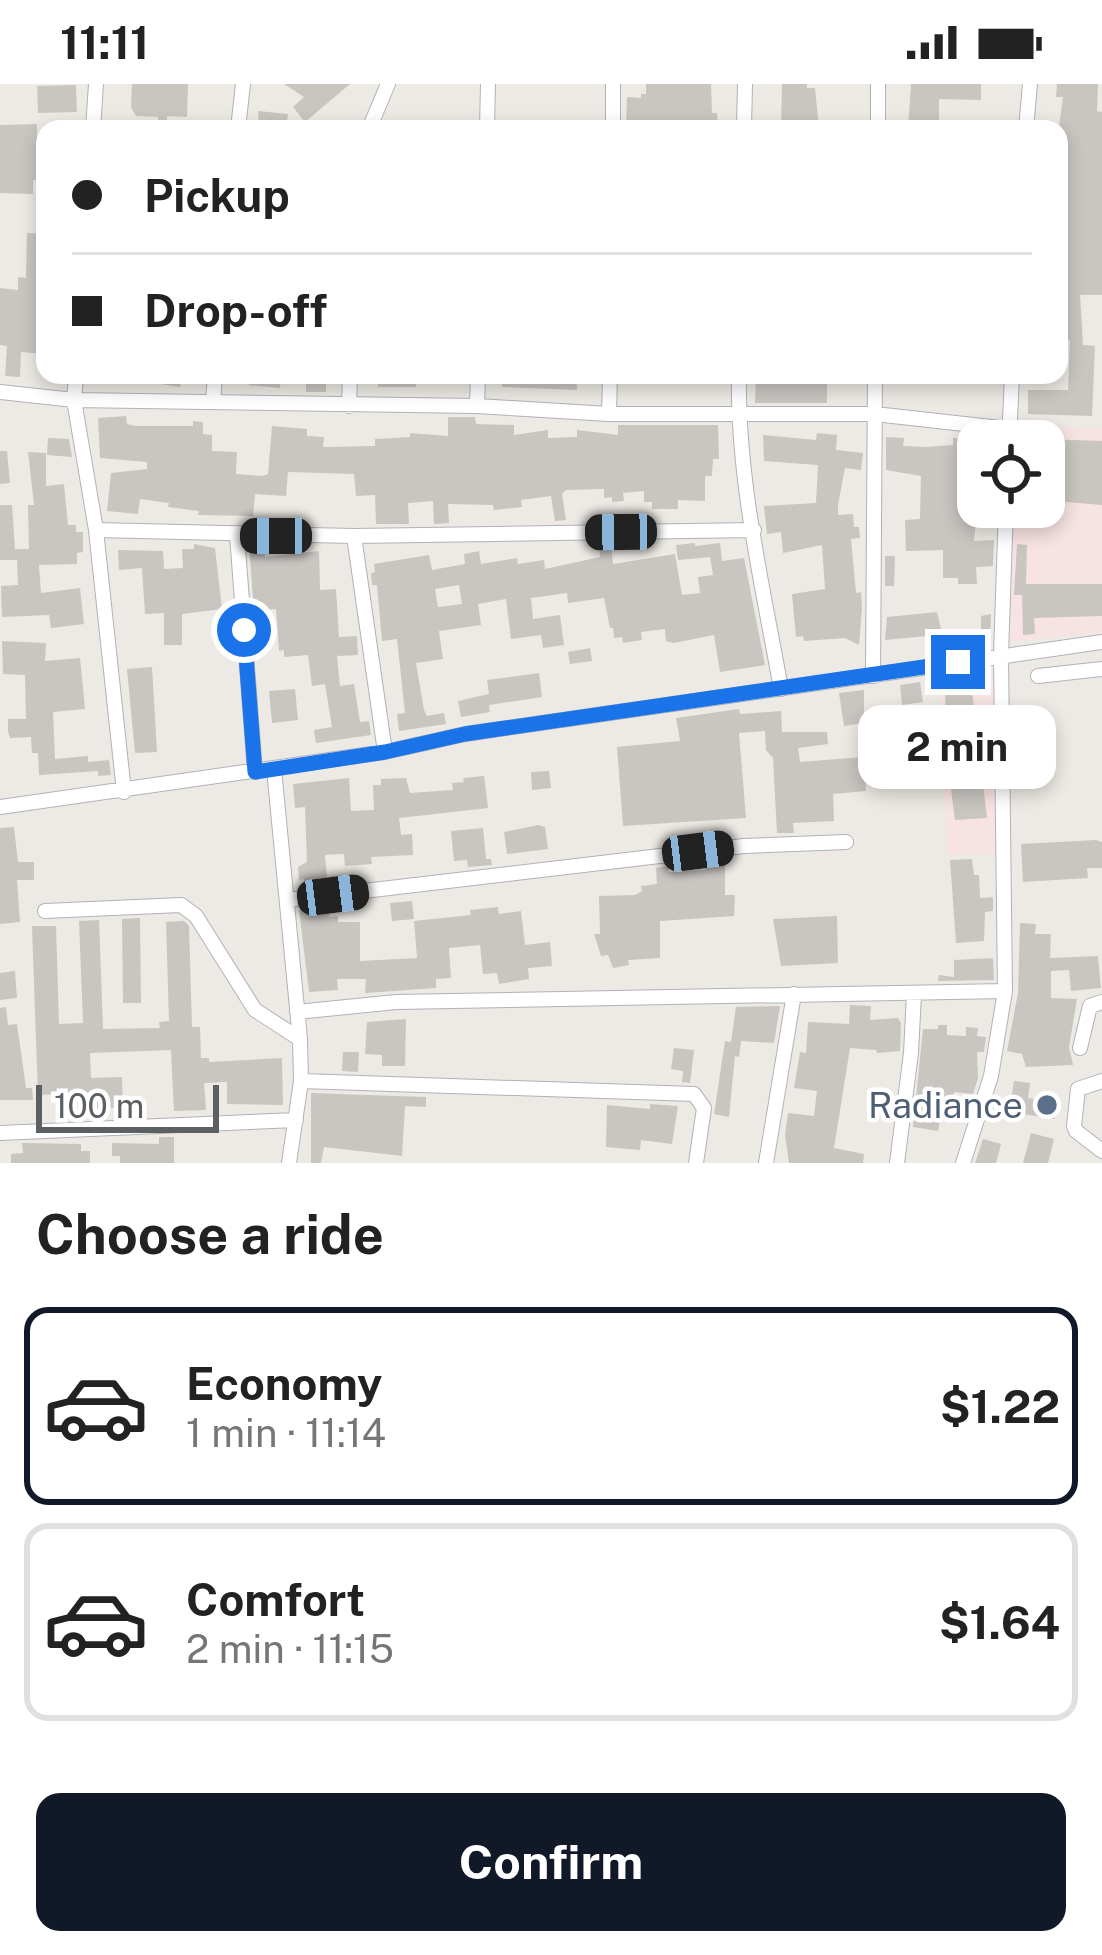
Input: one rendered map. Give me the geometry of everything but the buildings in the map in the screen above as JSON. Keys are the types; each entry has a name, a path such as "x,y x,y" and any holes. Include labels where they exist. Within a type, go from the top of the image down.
{"street":[{"path":"94,120 96,84"},
{"path":"239,120 243,84"},
{"path":"373,120 388,84"},
{"path":"487,120 488,84"},
{"path":"613,84 613,120"},
{"path":"744,120 745,84"},
{"path":"878,84 878,120"},
{"path":"1027,120 1030,84"},
{"path":"75,384 124,792"},
{"path":"213,401 214,384"},
{"path":"349,406 350,384"},
{"path":"477,406 478,384"},
{"path":"609,415 610,384"},
{"path":"739,384 738,412 754,530 782,689"},
{"path":"873,676 875,384"},
{"path":"1010,420 1012,384"},
{"path":"0,392 74,400 477,406 609,415 875,414 957,427"},
{"path":"963,1163 992,1076 1006,991 1001,656 1005,528"},
{"path":"96,530 354,536 754,530"},
{"path":"237,535 255,772"},
{"path":"354,536 385,752"},
{"path":"0,806 124,792 385,752 465,734 1102,642"},
{"path":"1038,676 1102,669"},
{"path":"274,769 300,1040 301,1081 289,1163"},
{"path":"288,900 744,846 846,842"},
{"path":"45,911 181,905 196,916 255,1010 300,1040"},
{"path":"297,1012 396,1002 1006,991"},
{"path":"766,1163 794,994"},
{"path":"897,1163 914,994"},
{"path":"1080,1048 1090,1006 1102,1002"},
{"path":"301,1081 694,1094 704,1108 696,1163"},
{"path":"1102,1081 1078,1089 1074,1119 1076,1131 1102,1150"},
{"path":"0,1133 296,1120"}],"shaded area":[{"path":"1065,427 1102,429 1102,632 1007,642 1011,528 1065,528"},
{"path":"1001,676 1002,853 947,855 939,679"}],"place":[{"name":"Radiance","path":"1047,1105"}],"route":[{"path":"244,630 255,772 465,734 958,662"}]}
